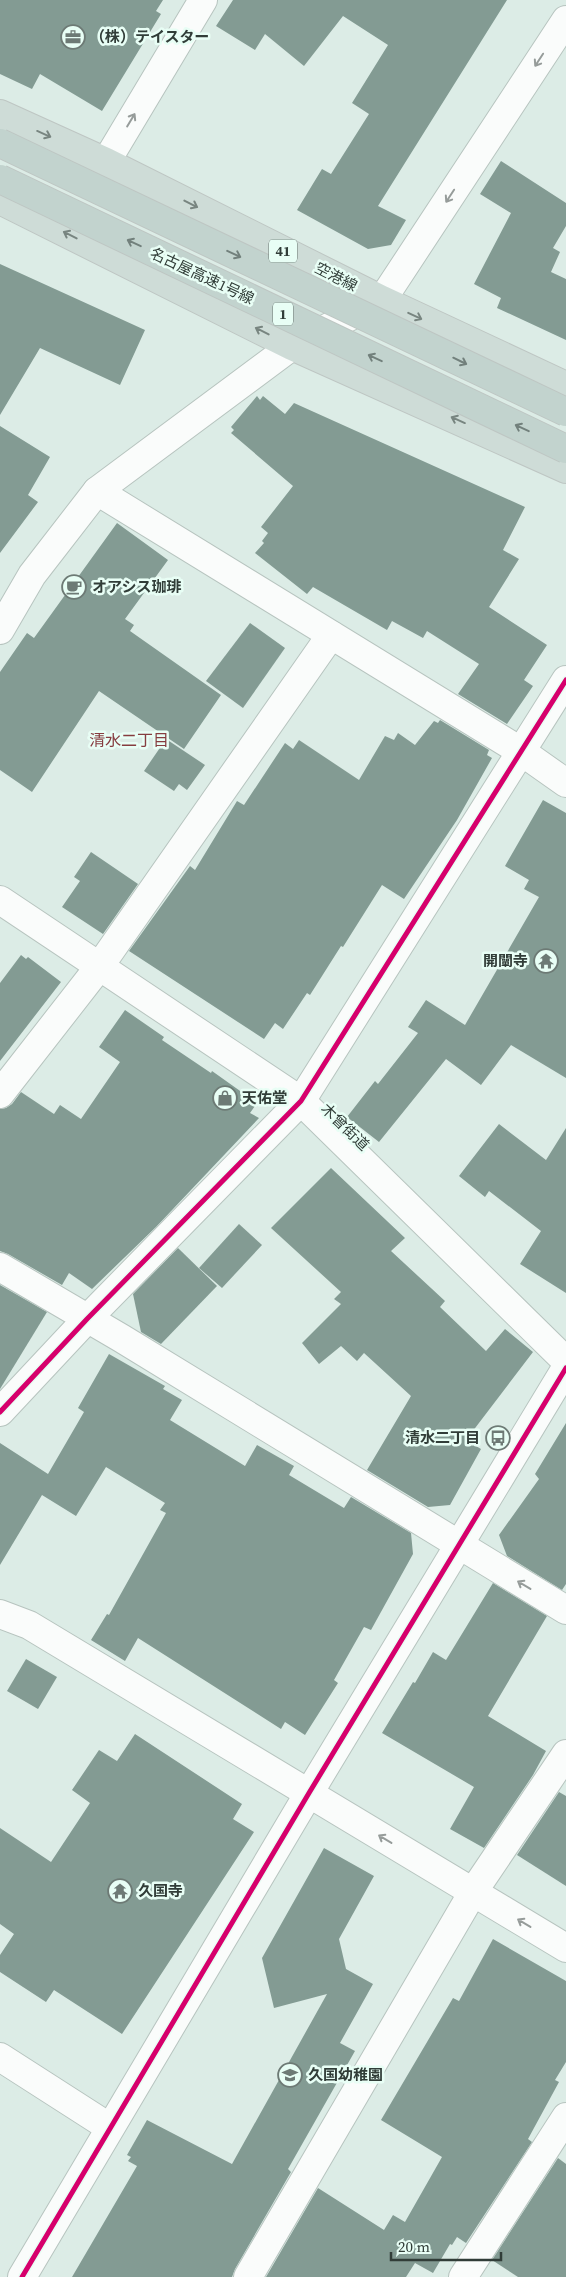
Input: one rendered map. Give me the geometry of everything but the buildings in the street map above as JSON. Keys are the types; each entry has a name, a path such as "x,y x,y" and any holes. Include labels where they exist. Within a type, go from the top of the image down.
{"highway":[{"name":"空港線","path":"0,114 106,162 382,300 566,386"},
{"name":"1","path":"0,143 566,412"},
{"name":"名古屋高速1号線","path":"0,180 566,449"},
{"path":"0,200 292,346 566,469"}],"street":[{"path":"106,162 203,0"},
{"path":"5,612 32,574 97,491 292,346 382,300 566,20"},
{"path":"97,491 522,752 566,783"},
{"path":"0,1094 99,967 331,635"},
{"path":"0,1412 301,1101 566,680"},
{"name":"木曾街道","path":"0,900 301,1101 566,1361"},
{"path":"0,1267 566,1610"},
{"path":"22,2277 309,1793 566,1368"},
{"path":"0,1614 29,1625 566,1948"},
{"path":"248,2277 473,1892 566,1754"},
{"path":"0,2057 110,2126"},
{"path":"463,2277 566,2118"}],"cycle path":[{"path":"0,1412 87,1319 301,1101 566,680"},
{"path":"22,2277 309,1793 566,1368"}],"place":[{"name":"（株）テイスター","path":"73,37"},
{"name":"オアシス珈琲","path":"74,587"},
{"name":"開闡寺","path":"546,961"},
{"name":"天佑堂","path":"225,1098"},
{"name":"清水二丁目","path":"498,1438"},
{"name":"久国寺","path":"120,1891"},
{"name":"久国幼稚園","path":"290,2075"}],"district":[{"name":"清水二丁目","path":"129,740"}]}
